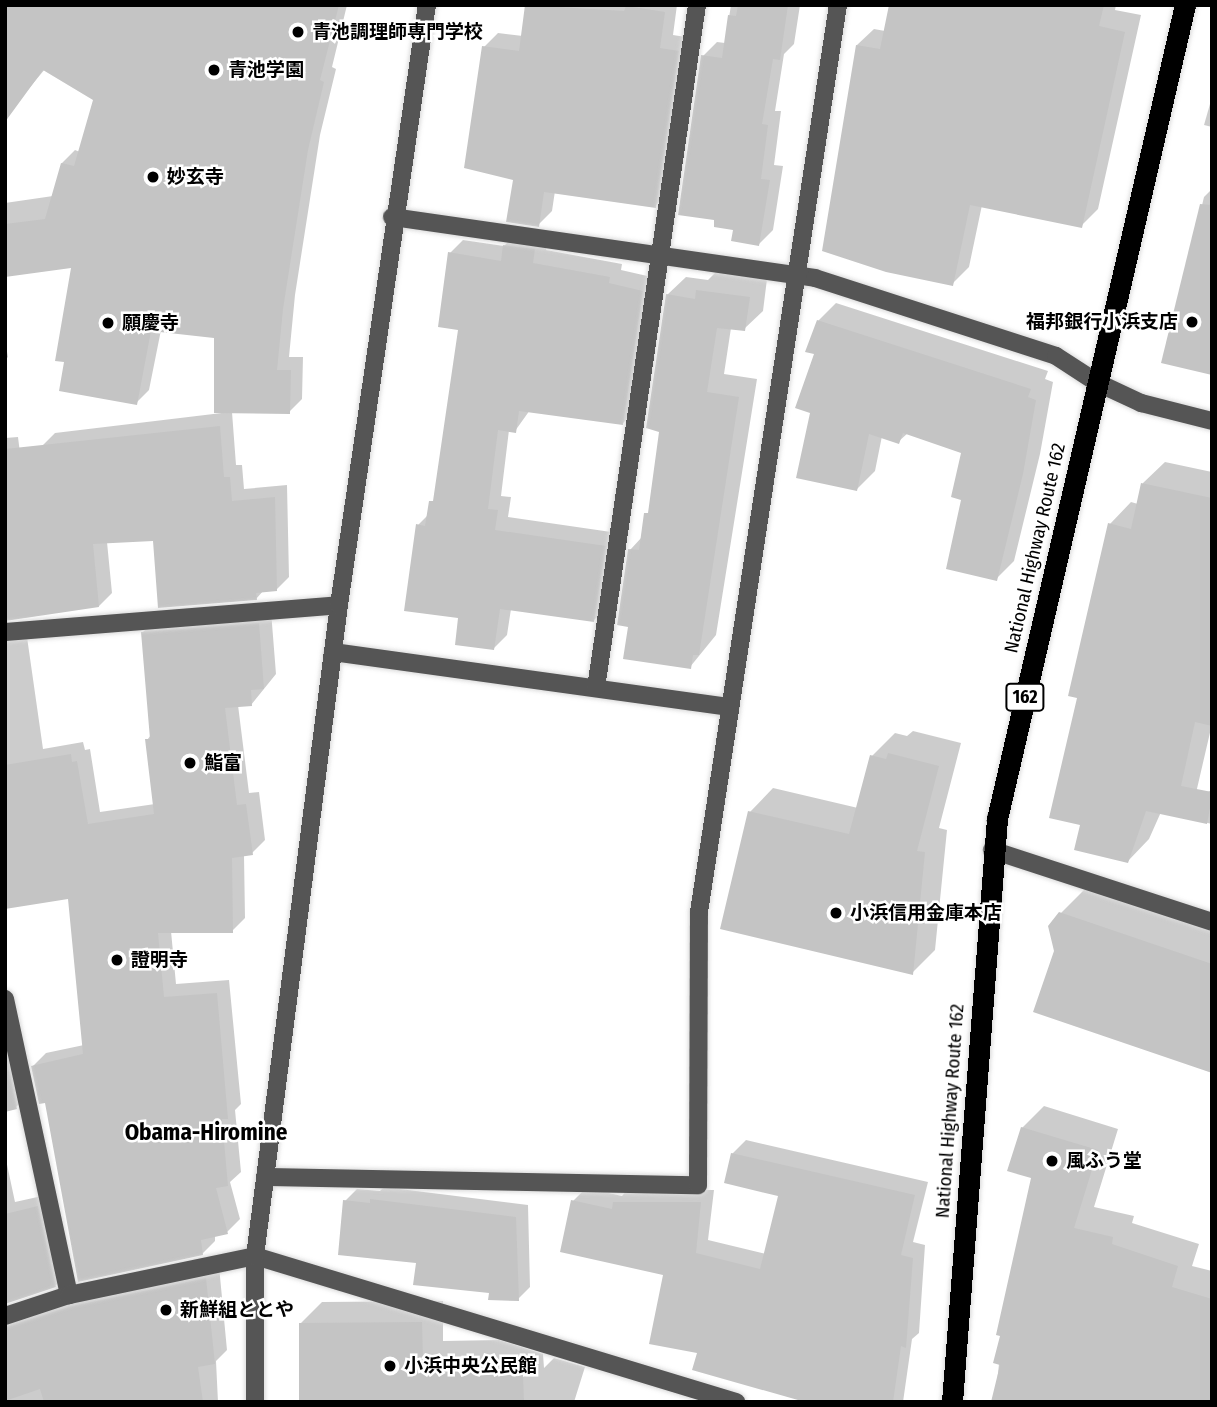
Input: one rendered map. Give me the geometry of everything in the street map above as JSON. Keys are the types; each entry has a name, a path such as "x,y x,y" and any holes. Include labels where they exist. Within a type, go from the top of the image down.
{"highway":[{"name":"National Highway Route 162","path":"952,1402 992,850 1096,382 1185,5"}],"street":[{"path":"255,1402 255,1256 392,217 427,5"},
{"path":"596,688 697,5"},
{"path":"265,1177 698,1185 699,912 838,5"},
{"path":"392,217 815,278 1056,356 1096,382 1141,402 1212,421"},
{"path":"5,632 339,605"},
{"path":"333,652 730,707"},
{"path":"992,850 1212,922"},
{"path":"5,999 69,1296"},
{"path":"5,1316 69,1296 255,1256 736,1402"}],"building":[{"path":"5,5 339,5 320,80 324,82 308,150 283,309 277,370 291,370 290,414 214,413 214,338 151,331 137,405 59,391 64,362 55,361 71,268 5,277 5,224 45,219 61,163 74,166 93,100 43,70 5,122"},
{"path":"525,5 624,11 626,6 665,12 660,48 679,51 656,208 544,192 539,227 506,222 513,180 464,168 482,46 519,51"},
{"path":"738,5 788,5 780,60 773,59 762,124 768,125 761,179 770,180 759,246 731,241 733,230 714,227 714,220 678,215 701,55 722,58 728,15 736,16"},
{"path":"889,5 1104,5 1099,26 1125,32 1082,228 970,205 953,286 886,272 822,251 856,45 880,49"},
{"name":"福邦銀行小浜支店","path":"1200,204 1212,205 1212,375 1161,363"},
{"path":"503,245 535,249 533,263 610,277 609,283 643,291 623,425 519,411 516,433 498,430 488,509 498,510 495,530 606,546 594,622 500,609 494,650 455,645 458,618 404,611 416,524 425,526 429,501 433,501 458,330 438,327 448,252 501,261"},
{"path":"696,290 750,297 745,331 717,328 707,392 739,397 699,655 693,655 691,669 623,659 628,627 617,625 628,549 639,550 644,513 648,513 659,432 646,428 666,294 695,299"},
{"path":"817,320 1031,389 1028,397 1036,400 1023,474 997,581 946,569 961,500 951,497 961,453 903,433 899,444 869,434 857,491 796,478 810,413 795,408 814,354 805,352"},
{"path":"220,426 224,477 230,477 232,501 275,497 277,591 256,593 257,600 158,608 153,541 93,544 99,607 5,621 5,449"},
{"path":"1141,483 1212,498 1212,726 1195,722 1181,786 1212,792 1212,797 1207,824 1146,811 1128,863 1074,850 1080,825 1049,818 1077,698 1068,696 1108,523 1131,529"},
{"path":"259,623 264,689 251,690 252,706 225,708 237,805 246,804 253,855 232,858 233,933 158,933 164,997 217,993 228,1119 222,1119 228,1186 216,1188 228,1234 201,1240 203,1255 78,1282 45,1103 39,1104 31,1066 83,1054 68,899 5,909 5,765 71,754 72,762 77,761 88,824 154,814 145,739 150,739 141,632"},
{"name":"小浜信用金庫本店","path":"888,753 939,766 917,851 925,852 913,975 720,929 748,811 849,834 870,755 886,759"},
{"path":"1059,912 1212,964 1212,1073 1033,1012 1054,951 1048,926"},
{"path":"9,1070 17,1109 5,1112 5,1071"},
{"path":"1021,1127 1098,1150 1074,1228 1113,1237 1112,1244 1178,1266 1172,1287 1212,1299 1212,1402 991,1402 1000,1365 993,1363 1000,1336 996,1335 1031,1178 1007,1171"},
{"path":"731,1153 915,1195 901,1255 913,1258 906,1348 901,1346 893,1402 805,1402 692,1370 697,1353 649,1344 663,1275 560,1252 571,1200 612,1209 613,1202 701,1202 696,1253 760,1269 778,1196 724,1183"},
{"path":"370,1199 516,1217 519,1301 488,1300 489,1293 413,1285 416,1263 338,1255 343,1200 370,1203"},
{"path":"38,1206 56,1287 5,1304 5,1214"},
{"path":"206,1278 215,1364 198,1367 203,1402 44,1402 40,1389 5,1401 5,1327 72,1306"},
{"name":"小浜中央公民館","path":"422,1322 423,1362 477,1361 523,1375 524,1402 299,1402 299,1323"}],"place":[{"name":"青池調理師専門学校","path":"298,32"},
{"name":"青池学園","path":"214,70"},
{"name":"妙玄寺","path":"153,177"},
{"name":"福邦銀行小浜支店","path":"1192,322"},
{"name":"願慶寺","path":"108,323"},
{"name":"鮨富","path":"190,763"},
{"name":"小浜信用金庫本店","path":"836,913"},
{"name":"證明寺","path":"117,960"},
{"name":"風ふう堂","path":"1052,1161"},
{"name":"新鮮組ととや","path":"166,1310"},
{"name":"小浜中央公民館","path":"390,1366"}],"district":[{"name":"Obama-Hiromine","path":"206,1132"}]}
